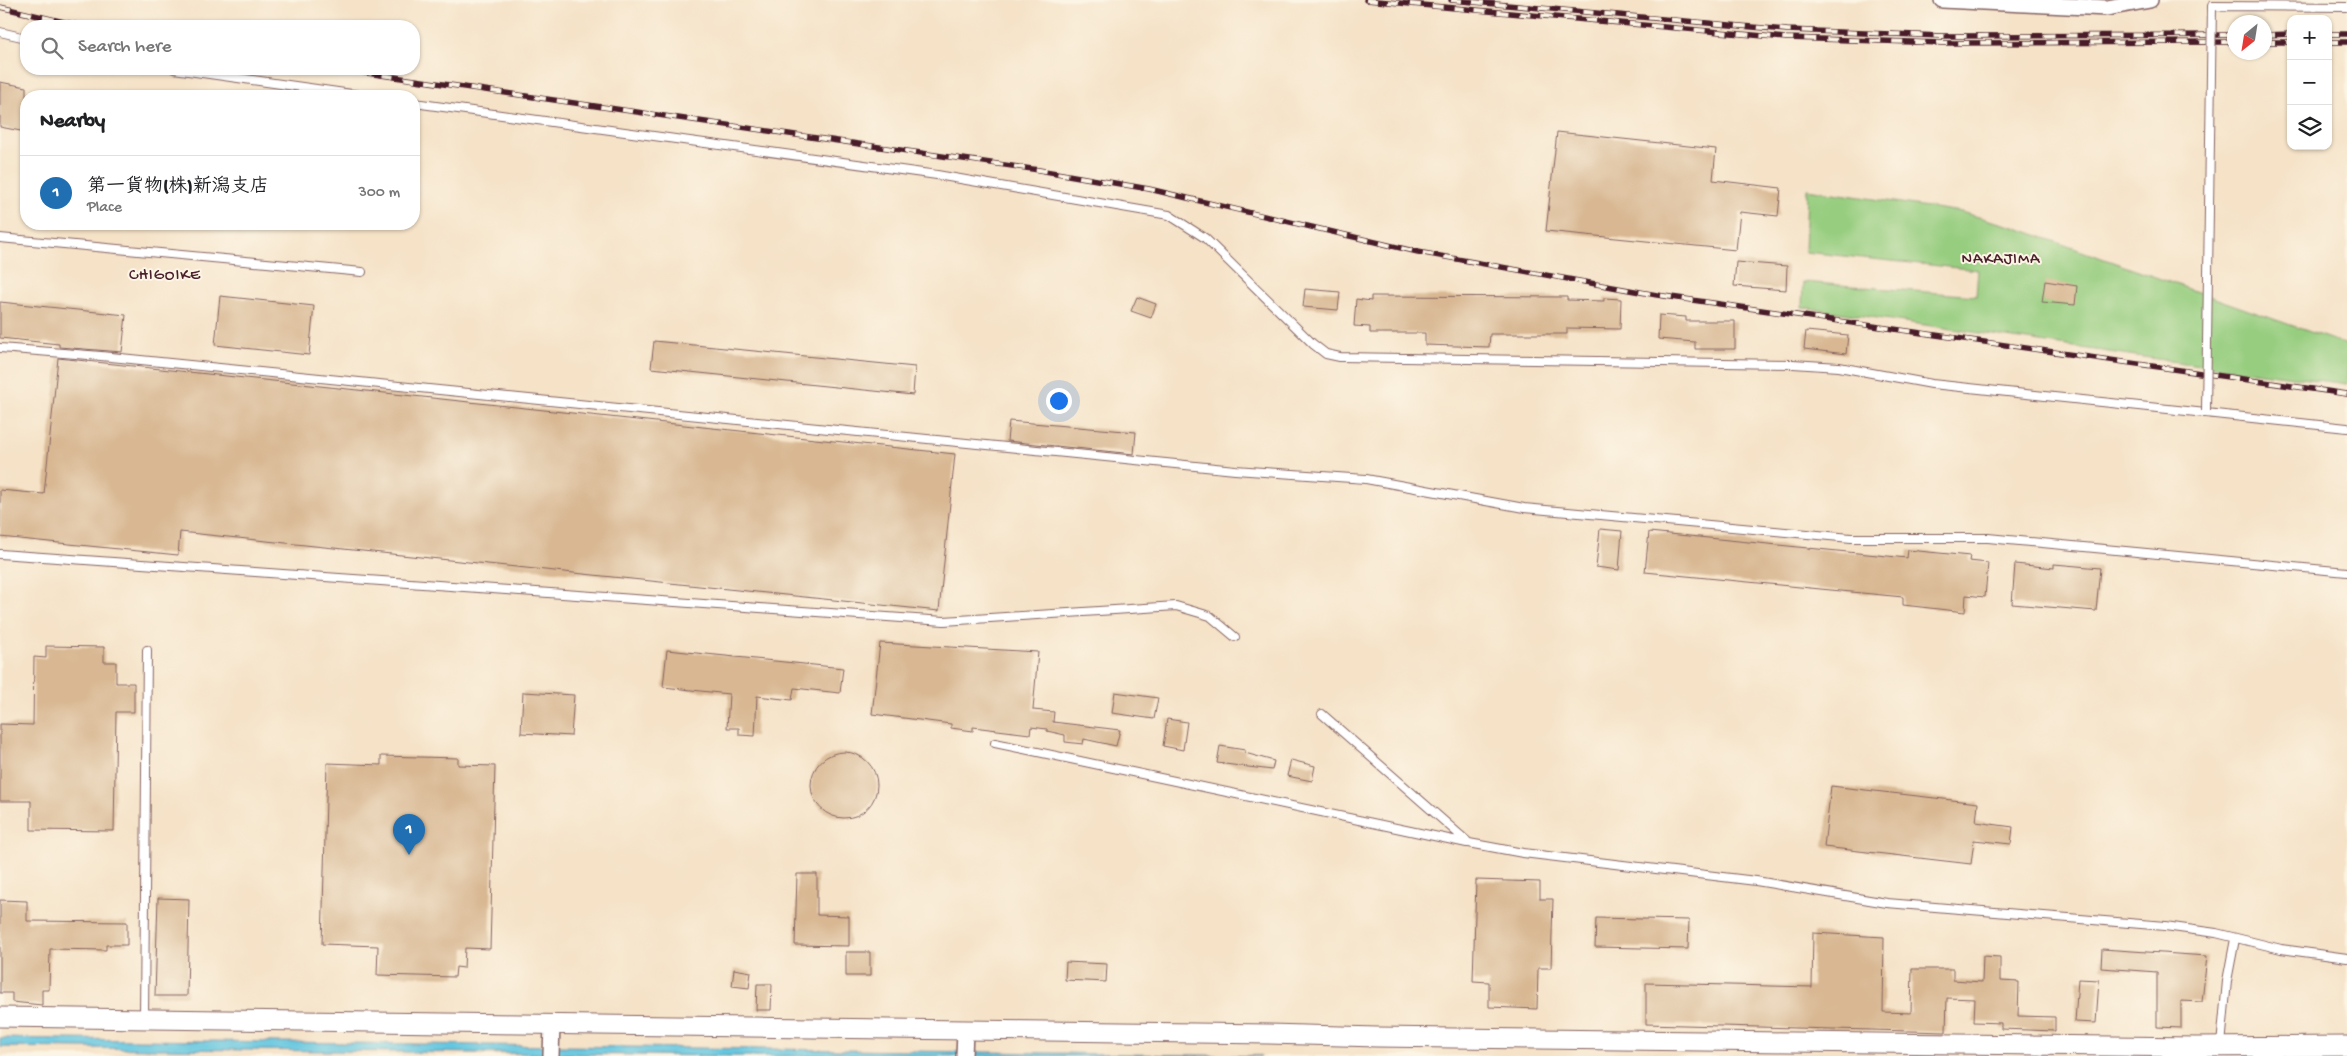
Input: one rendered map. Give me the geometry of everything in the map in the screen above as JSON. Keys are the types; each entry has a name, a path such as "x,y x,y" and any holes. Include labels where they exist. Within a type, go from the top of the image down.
{"street":[{"path":"1942,0 2113,4 2150,0"},
{"path":"0,1016 2198,1052 2220,1047 2347,1046"},
{"path":"551,1056 552,1025"},
{"path":"964,1056 965,1031"}],"lane":[{"path":"2206,411 2212,6 2347,7"},
{"path":"0,32 20,37"},
{"path":"217,75 323,90"},
{"path":"420,104 937,175 1139,208 1169,215 1205,238 1313,344 1326,354 1340,357 1793,364 1839,367 1932,384 2206,411 2347,428"},
{"path":"0,238 362,272"},
{"path":"0,348 1235,470 1366,479 1524,508 1850,538 1988,538 2347,572"},
{"path":"0,554 944,622 1176,606 1210,616 1234,637"},
{"path":"144,1019 147,650"},
{"path":"1322,714 1469,843"},
{"path":"995,743 1523,853 1756,881 1887,903 2165,926 2216,933 2281,949 2347,958"},
{"path":"2220,1047 2227,981 2235,939"}],"green space":[{"path":"1807,189 1961,212 2014,227 2347,345 2347,384 2177,362 1802,307 1803,282 1976,296 1978,270 1805,252"}],"water":[{"path":"0,1038 1261,1056 730,1056 0,1047"}],"building":[{"path":"0,82 26,87 26,90 20,90 20,131 0,127"},
{"path":"1557,132 1716,149 1713,180 1781,188 1778,216 1740,212 1736,250 1546,231"},
{"path":"1736,262 1787,266 1786,290 1734,286"},
{"path":"2045,281 2077,286 2075,305 2042,302"},
{"path":"1305,289 1340,292 1338,310 1303,307"},
{"path":"220,296 314,306 309,355 215,345"},
{"path":"1371,296 1567,297 1567,300 1604,301 1604,298 1621,299 1620,329 1567,328 1567,334 1490,334 1489,347 1425,345 1425,333 1370,333 1370,327 1354,326 1356,299 1371,301"},
{"path":"1137,297 1156,304 1151,318 1131,311"},
{"path":"0,302 126,315 122,352 59,347 59,344 0,338"},
{"path":"1659,315 1686,317 1686,321 1735,321 1735,349 1695,349 1695,342 1658,339"},
{"path":"1806,331 1848,335 1846,354 1804,349"},
{"path":"654,341 915,367 913,395 651,368"},
{"path":"58,358 955,454 939,611 180,532 178,555 0,537 0,490 44,494"},
{"path":"1009,421 1136,432 1134,454 1007,441"},
{"path":"1600,529 1622,531 1619,570 1596,567"},
{"path":"1649,532 1907,558 1908,550 1970,556 1969,561 1988,563 1985,597 1966,595 1965,612 1903,605 1903,597 1645,572"},
{"path":"2015,564 2054,568 2054,564 2100,568 2096,611 2012,604"},
{"path":"880,643 1038,652 1033,710 1054,712 1053,722 1120,730 1116,746 1084,739 1083,744 1065,742 1065,735 1047,731 1047,729 1031,727 1030,734 973,727 973,731 951,728 951,724 872,714"},
{"path":"46,646 104,647 104,662 116,662 116,683 134,683 134,712 116,712 114,831 31,830 31,801 0,801 0,724 33,725 34,657 46,658"},
{"path":"667,650 843,668 840,693 794,688 792,700 757,696 755,736 739,735 739,728 727,728 729,694 663,687"},
{"path":"523,692 574,695 571,736 521,733"},
{"path":"1115,692 1158,698 1154,719 1112,713"},
{"path":"1167,719 1187,722 1183,750 1163,746"},
{"path":"1220,746 1245,750 1245,753 1274,761 1272,770 1217,763"},
{"path":"844,752 857,755 867,762 874,772 877,785 874,798 867,808 857,815 844,818 831,815 821,808 814,798 811,785 814,772 821,762 831,755"},
{"path":"381,756 458,758 458,765 495,766 490,949 465,948 464,968 456,967 455,977 377,975 378,946 322,944 327,763 381,765"},
{"path":"1291,760 1315,766 1312,781 1287,776"},
{"path":"1831,786 1978,803 1976,822 2013,827 2011,844 1974,840 1971,864 1824,847"},
{"path":"797,874 817,874 817,915 849,916 849,946 795,945"},
{"path":"1476,880 1540,882 1540,899 1553,899 1551,968 1538,968 1537,1009 1489,1007 1489,982 1473,981"},
{"path":"158,898 189,899 187,996 155,996"},
{"path":"0,900 27,901 27,921 127,922 127,945 106,945 106,950 50,949 49,990 42,990 42,1005 12,1002 12,993 0,993"},
{"path":"1596,918 1689,920 1688,949 1595,947"},
{"path":"1813,933 1884,937 1883,1012 1911,1013 1912,969 1953,969 1953,980 1982,982 1983,956 2000,957 2000,981 2019,982 2018,1016 2055,1017 2055,1031 2001,1029 2001,1023 1974,1022 1975,999 1947,998 1946,1032 1646,1024 1646,983 1812,987"},
{"path":"2102,949 2207,956 2202,1002 2181,1001 2181,1028 2157,1027 2157,972 2101,968"},
{"path":"846,952 870,952 870,976 846,976"},
{"path":"1066,962 1107,964 1106,982 1065,980"},
{"path":"734,969 751,972 749,988 732,986"},
{"path":"2078,979 2099,980 2096,1023 2075,1022"},
{"path":"757,984 772,984 771,1010 756,1010"}],"railway":[{"path":"1366,0 1786,38 1943,43 2227,42"},
{"path":"1451,0 1787,30 1943,36 2227,35"},
{"path":"0,7 55,20"},
{"path":"2272,35 2287,34"},
{"path":"2332,34 2347,34"},
{"path":"2272,42 2287,42"},
{"path":"2332,42 2347,42"},
{"path":"381,75 1039,170 1149,189 1418,252 1657,295 2347,394"}],"place":[{"name":"第一貨物(株)新潟支店","path":"409,855"}],"district":[{"name":"NAKAJIMA","path":"2001,260"},
{"name":"CHIGOIKE","path":"165,276"}]}
